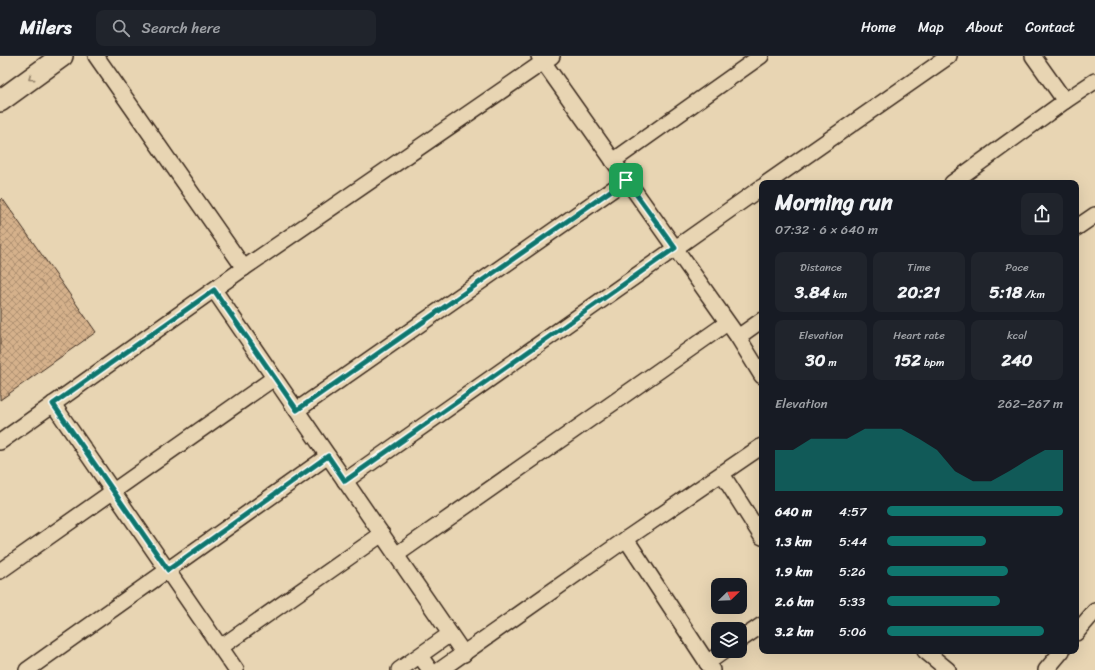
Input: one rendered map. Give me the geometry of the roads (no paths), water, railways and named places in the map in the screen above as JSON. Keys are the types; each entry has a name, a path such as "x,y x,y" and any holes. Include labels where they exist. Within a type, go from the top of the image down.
{"main road":[{"path":"0,101 62,56"}],"street":[{"path":"96,56 244,268"},
{"path":"613,161 762,56"},
{"path":"771,180 949,56"},
{"path":"1033,56 1065,101"},
{"path":"0,442 244,268 545,58 613,161 738,337 759,371"},
{"path":"956,180 1095,81"},
{"path":"297,410 626,180"},
{"path":"345,481 759,189"},
{"path":"1079,226 1095,215"},
{"path":"214,290 464,654"},
{"path":"738,337 759,322"},
{"path":"396,555 727,323"},
{"path":"0,571 274,378"},
{"path":"53,404 221,647 234,669"},
{"path":"440,670 626,539 759,448"},
{"path":"27,670 328,456"},
{"path":"722,474 759,531"},
{"path":"221,647 382,534"},
{"path":"626,539 710,666 717,658"},
{"path":"1079,630 1095,611"},
{"path":"747,635 759,627"},
{"path":"399,670 450,634"},
{"path":"928,654 948,670"},
{"path":"1046,670 1059,654"},
{"path":"420,656 430,670"}]}
